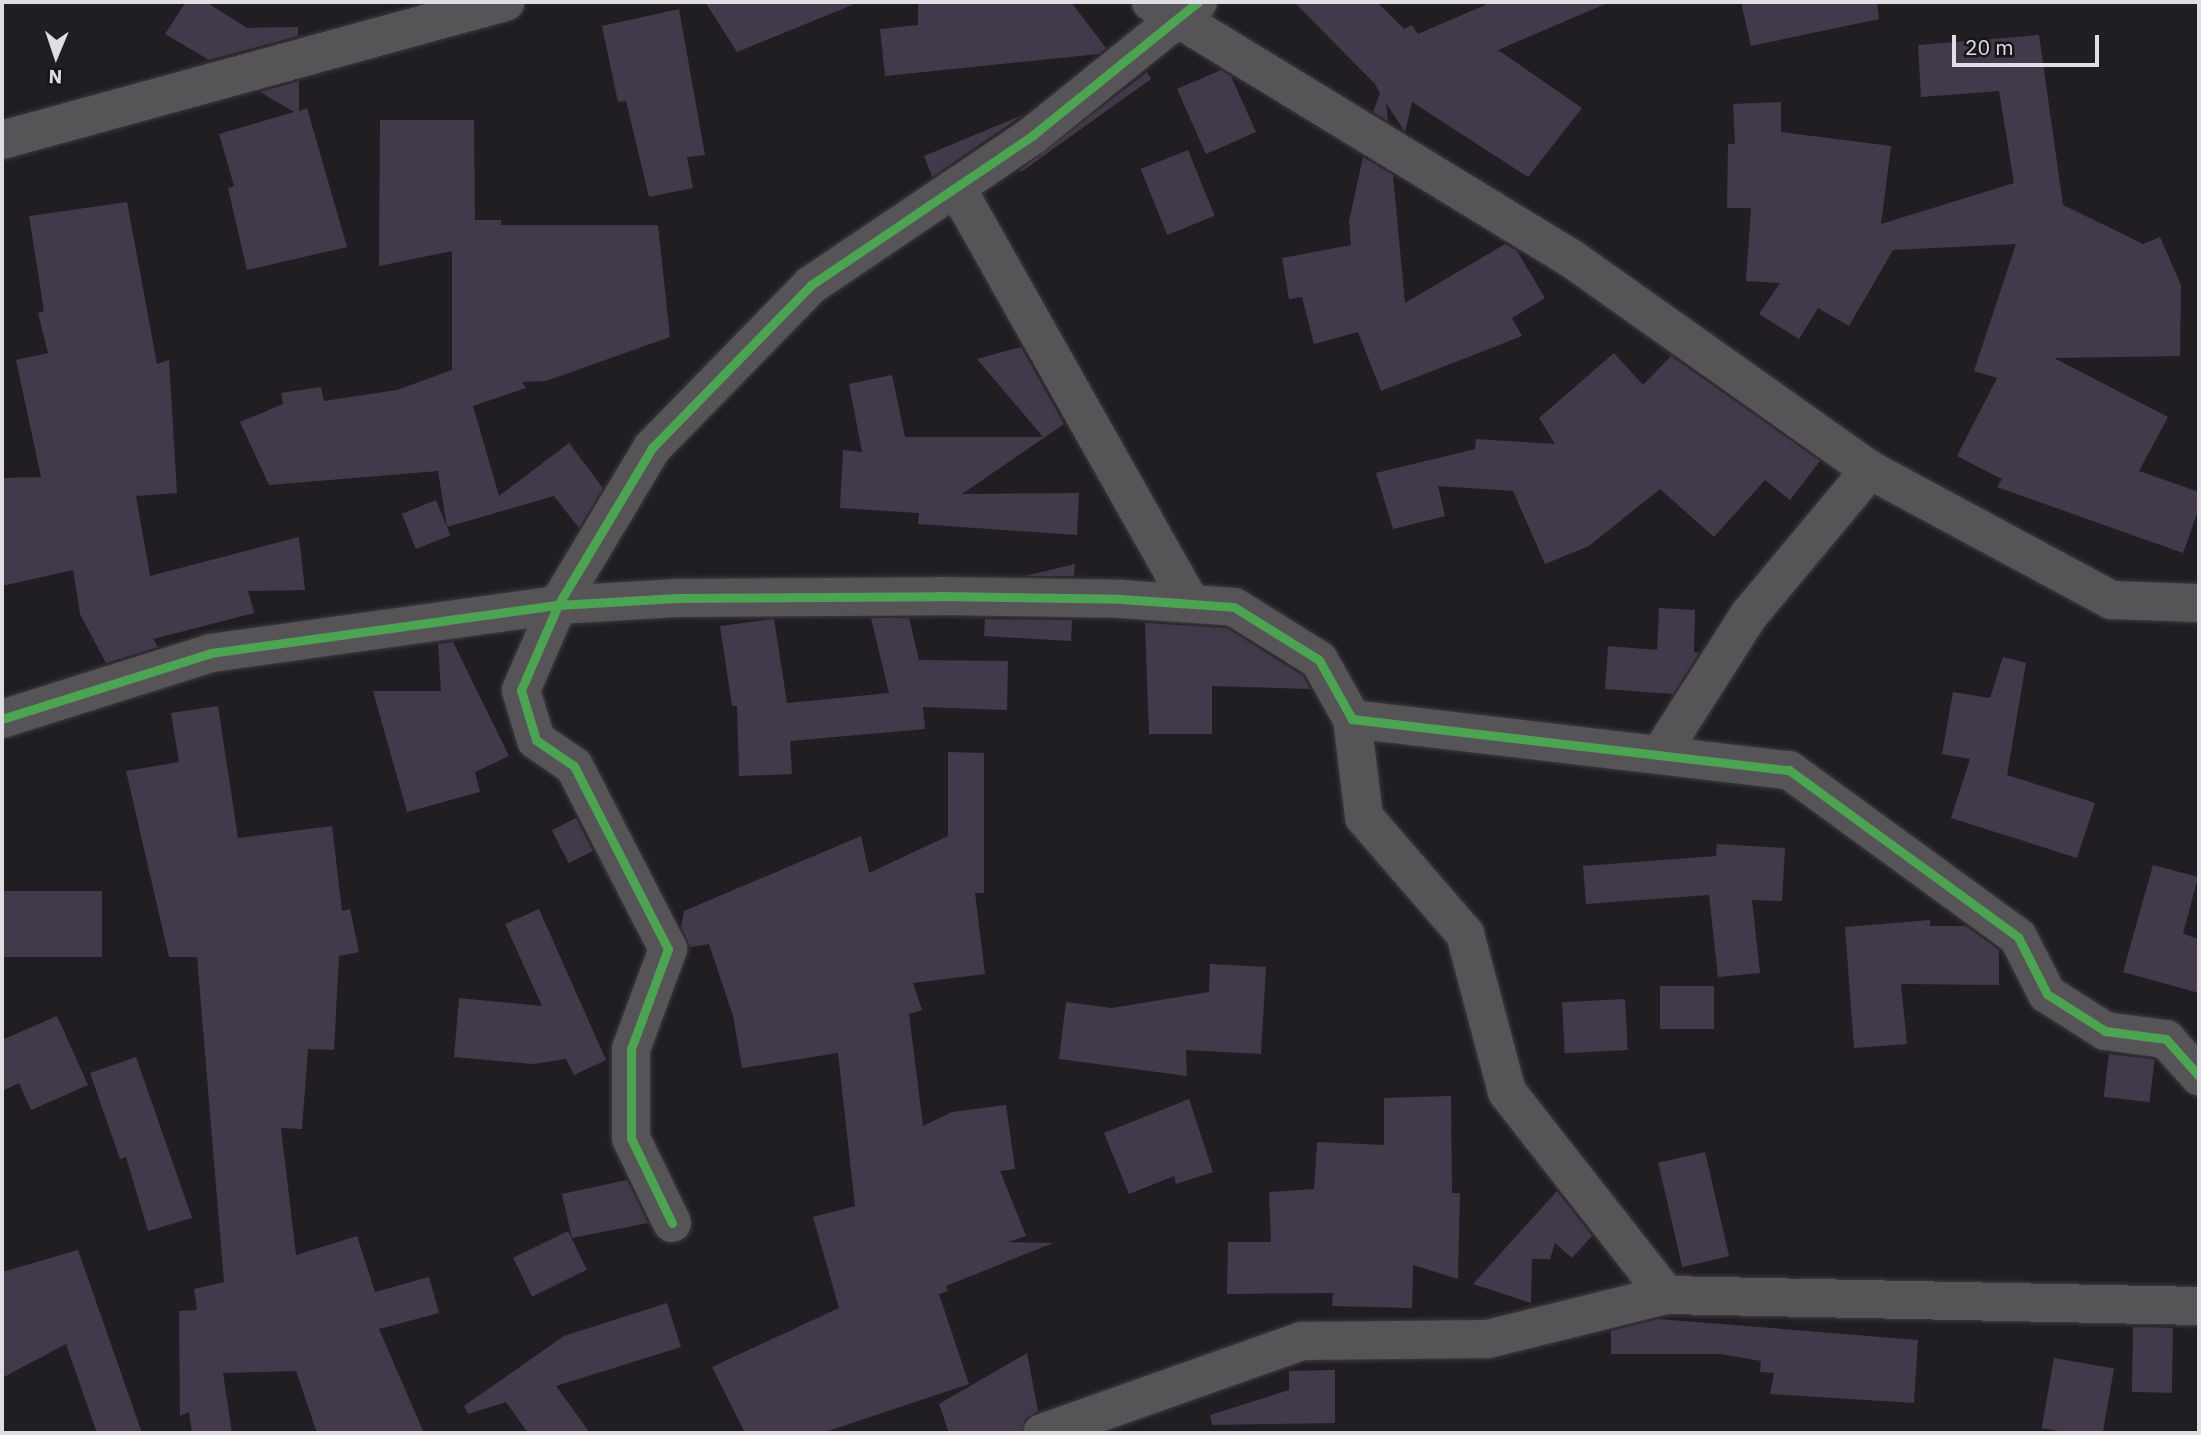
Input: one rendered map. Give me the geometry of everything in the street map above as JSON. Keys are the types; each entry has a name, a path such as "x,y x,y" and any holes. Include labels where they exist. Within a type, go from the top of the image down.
{"street":[{"path":"2,140 505,2"},
{"path":"672,1223 631,1138 631,1049 668,949 574,766 536,740 521,690 558,605 652,448 811,285 1033,135 1175,7 1572,259 1870,470 2111,600 2199,603"},
{"path":"956,187 1189,603"},
{"path":"1661,753 1749,615 1870,470"},
{"path":"2,719 211,653 558,605 677,598 940,596 1189,603 1234,607 1319,660 1352,719 1364,817 1465,934 1507,1092 1667,1294"},
{"path":"1352,719 1661,753 1788,770 2018,937 2047,995 2105,1031 2166,1039 2199,1076"},
{"path":"1042,1433 1302,1341 1488,1339 1667,1294 2199,1306"}],"building":[{"path":"186,2 206,2 247,28 298,27 298,36 209,60 165,34"},
{"path":"705,2 857,2 857,3 737,52"},
{"path":"918,2 1071,2 1106,48 1099,54 885,76 880,29 918,25"},
{"path":"1294,2 1377,2 1404,29 1412,25 1418,34 1492,2 1610,2 1498,50 1582,108 1528,177 1412,102 1405,132 1386,103 1388,121 1373,112 1380,93 1375,84"},
{"path":"1741,2 1877,2 1879,19 1751,46"},
{"path":"679,9 705,155 687,157 693,188 649,197 626,101 618,102 602,26"},
{"path":"2039,35 2063,205 2143,244 2160,237 2181,285 2180,356 2054,358 2168,417 2139,471 2199,492 2199,508 2183,553 1997,487 2002,479 1957,456 1997,378 1974,371 2016,244 1893,250 1849,326 1818,308 1799,339 1759,314 1780,283 1746,281 1751,208 1727,208 1728,144 1735,144 1733,104 1781,102 1781,132 1891,146 1881,224 2014,183 1999,91 1921,97 1918,45"},
{"path":"1221,70 1231,76 1256,132 1206,154 1177,89"},
{"path":"1147,72 1151,79 1021,172 1020,170"},
{"path":"299,81 299,111 307,108 347,247 247,270 228,188 234,186 219,134 294,112 260,92"},
{"path":"1023,115 1020,117 932,177 924,156"},
{"path":"380,120 474,120 475,220 501,220 501,225 658,225 670,337 546,381 522,382 526,388 473,406 499,496 569,443 603,488 579,528 554,496 447,527 438,471 269,485 240,422 283,404 281,393 321,387 324,401 397,390 452,370 452,251 379,266"},
{"path":"1188,150 1215,216 1167,235 1141,169"},
{"path":"1363,157 1393,175 1405,303 1505,244 1517,251 1545,298 1512,318 1522,336 1381,391 1358,332 1314,344 1302,297 1289,299 1282,258 1351,245 1349,221"},
{"path":"127,202 157,364 169,360 177,493 136,496 150,576 299,537 305,590 248,591 254,613 153,639 158,647 106,663 80,614 73,570 2,586 2,478 41,477 16,360 48,353 38,313 44,311 29,216"},
{"path":"1021,347 1064,424 962,494 1079,493 1077,535 918,524 919,513 840,508 843,450 862,452 849,384 892,375 905,437 1043,437 977,359"},
{"path":"1614,353 1643,385 1671,356 1820,461 1790,500 1765,480 1714,537 1660,489 1589,546 1545,564 1513,491 1438,486 1445,516 1393,529 1376,473 1475,449 1476,439 1555,444 1539,418"},
{"path":"436,500 450,535 416,549 402,514"},
{"path":"1075,564 1074,576 1025,576"},
{"path":"1659,608 1695,610 1694,652 1699,653 1673,694 1605,689 1608,646 1657,650"},
{"path":"871,618 909,618 919,660 1008,661 1007,710 923,707 925,729 790,741 792,774 739,776 737,706 732,706 720,626 774,619 787,703 889,693"},
{"path":"985,619 1072,620 1071,641 984,636"},
{"path":"1145,623 1227,628 1303,676 1310,689 1212,686 1212,734 1149,734"},
{"path":"453,642 509,756 475,772 480,792 407,812 373,691 441,691 438,644"},
{"path":"2003,657 2026,663 2007,775 2095,803 2077,858 1951,818 1970,759 1942,754 1953,692 1990,698"},
{"path":"218,706 238,838 332,826 342,911 350,909 359,952 339,956 334,1050 308,1049 302,1129 281,1128 296,1255 357,1236 375,1292 429,1277 439,1313 379,1329 424,1433 317,1433 296,1371 223,1373 232,1433 192,1433 189,1412 180,1416 179,1311 197,1310 194,1289 224,1282 197,957 169,957 126,771 179,762 171,713"},
{"path":"948,752 984,753 984,893 975,893 985,974 913,983 922,1010 909,1014 923,1126 952,1112 1006,1105 1015,1169 1000,1171 1026,1236 1008,1242 1053,1243 946,1286 948,1291 939,1294 969,1384 822,1433 745,1433 712,1367 839,1308 813,1217 855,1206 838,1053 742,1068 733,1016 709,944 690,947 681,926 684,911 861,836 869,873 948,836"},
{"path":"576,818 593,851 569,863 552,830"},
{"path":"1717,844 1785,848 1782,901 1752,900 1760,973 1718,977 1709,895 1586,904 1583,866 1716,856"},
{"path":"2153,865 2198,877 2183,934 2199,939 2199,993 2123,972"},
{"path":"4,891 102,891 102,957 4,957"},
{"path":"539,909 606,1060 574,1075 566,1059 533,1064 454,1057 459,998 542,1006 505,924"},
{"path":"1930,920 1930,926 1966,926 1999,950 1999,985 1901,984 1907,1044 1854,1048 1845,927"},
{"path":"1210,964 1266,967 1261,1054 1186,1050 1187,1076 1059,1059 1066,1002 1112,1008 1209,992"},
{"path":"1660,986 1714,986 1714,1029 1660,1029"},
{"path":"1625,999 1628,1050 1565,1053 1562,1002"},
{"path":"57,1016 88,1085 31,1110 19,1083 2,1091 2,1040"},
{"path":"2109,1054 2155,1060 2149,1102 2104,1097"},
{"path":"136,1057 192,1218 148,1231 126,1157 120,1159 90,1073"},
{"path":"1451,1096 1452,1193 1460,1193 1458,1279 1413,1265 1412,1308 1332,1306 1333,1293 1227,1294 1228,1242 1271,1242 1269,1192 1314,1189 1317,1142 1384,1145 1384,1098"},
{"path":"1189,1099 1213,1172 1176,1184 1174,1176 1129,1194 1104,1133"},
{"path":"1705,1152 1729,1256 1682,1267 1658,1163"},
{"path":"627,1180 648,1223 572,1238 562,1194"},
{"path":"1557,1191 1592,1236 1572,1258 1555,1243 1550,1259 1532,1259 1531,1303 1473,1284"},
{"path":"568,1231 587,1270 532,1296 513,1258"},
{"path":"78,1250 142,1433 97,1433 66,1344 2,1378 2,1272"},
{"path":"667,1303 681,1347 556,1386 590,1433 528,1433 506,1402 468,1414 464,1406 564,1336"},
{"path":"1658,1319 1918,1340 1914,1403 1770,1394 1774,1373 1760,1372 1761,1361 1721,1354 1611,1354 1611,1331"},
{"path":"2133,1327 2173,1328 2172,1393 2132,1392"},
{"path":"1027,1353 1038,1411 1025,1419 1021,1433 949,1433 939,1404"},
{"path":"2054,1358 2114,1369 2103,1433 2070,1433 2042,1428"},
{"path":"1335,1370 1335,1423 1212,1425 1210,1415 1289,1390 1289,1371"}],"cycle path":[{"path":"2,719 211,653 558,605 652,448 811,285 1033,135 1198,2"},
{"path":"672,1223 631,1138 631,1049 668,949 574,766 536,740 521,690 558,605 677,598 940,596 1121,599 1234,607 1319,660 1352,719 1789,770 2018,937 2047,994 2105,1031 2166,1039 2199,1076"}]}
